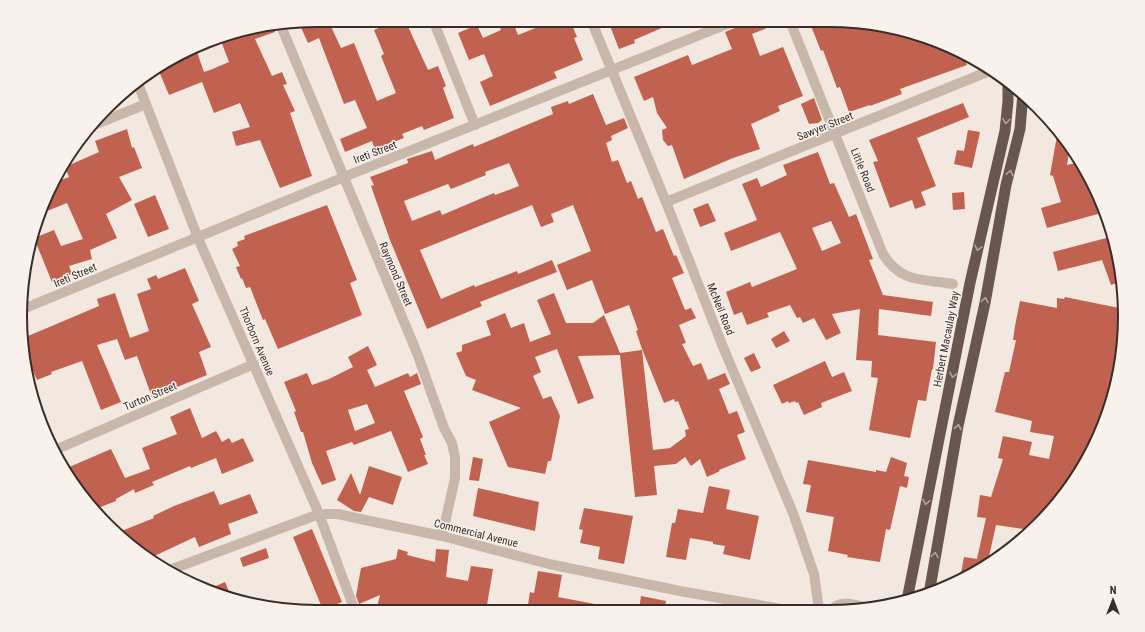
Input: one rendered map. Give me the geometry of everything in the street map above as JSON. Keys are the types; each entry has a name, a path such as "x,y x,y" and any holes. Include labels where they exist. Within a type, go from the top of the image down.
{"highway":[{"name":"Herbert Macaulay Way","path":"908,594 970,284 1004,130 1008,102 1008,89"},
{"path":"930,587 958,426 985,303 1006,185 1020,129 1022,101"}],"street":[{"path":"436,27 475,126"},
{"name":"McNeil Road","path":"593,27 666,202 723,347 798,528 814,574 818,605"},
{"name":"Ireti Street","path":"27,307 344,177 475,126 719,27"},
{"name":"Little Road","path":"792,27 883,254 891,267 901,275 953,284"},
{"name":"Raymond Street","path":"282,29 428,381 444,428 452,443 455,457 455,478 442,536"},
{"name":"Sawyer Street","path":"666,202 985,73"},
{"name":"Thorborn Avenue","path":"140,87 198,238 319,514 353,605"},
{"path":"103,121 146,104"},
{"name":"Turton Street","path":"59,448 254,364"},
{"name":"Commercial Avenue","path":"175,568 319,514 338,514 442,536 549,564 680,591 759,605"}],"building":[{"path":"331,27 341,48 354,43 377,101 396,93 381,56 384,54 374,30 381,27 408,27 428,70 438,66 446,86 443,88 454,118 424,130 422,126 402,134 404,138 375,149 372,141 345,152 340,139 367,128 355,100 344,104 319,38 308,43 301,28"},
{"path":"472,27 478,27 483,38 501,30 500,27 515,27 518,35 538,27 573,27 577,37 574,38 583,60 554,72 557,78 490,106 480,82 493,76 484,54 469,60 458,33"},
{"path":"610,27 664,27 634,40 635,43 619,49"},
{"path":"737,27 769,27 752,34 760,56 783,47 803,96 778,106 780,111 751,124 760,149 733,158 684,179 672,145 668,146 663,140 662,130 667,128 657,113 653,97 644,101 634,77 688,55 692,65 732,49 725,32"},
{"path":"811,27 867,29 922,42 957,57 966,62 967,65 900,89 902,94 849,112 840,87 837,88 823,50 821,51"},
{"path":"275,30 275,32 255,39 272,76 282,72 287,84 283,85 295,111 290,113 312,176 280,188 260,140 236,146 232,132 250,127 240,103 214,113 202,82 169,95 160,73 197,53 204,72 229,62 222,43"},
{"path":"593,94 606,125 624,118 628,128 611,136 612,140 606,143 612,162 618,160 627,183 631,181 638,199 642,197 656,232 663,229 674,256 676,255 684,273 672,278 685,310 691,308 696,318 679,325 686,343 682,344 693,366 701,363 708,380 725,373 730,384 719,389 729,414 737,411 745,432 737,435 746,459 719,470 720,471 707,477 700,459 691,466 685,457 676,464 654,466 657,495 635,497 620,355 578,356 594,398 578,404 557,349 535,357 541,372 533,376 543,399 551,396 560,416 551,461 548,461 545,474 508,467 489,422 521,408 472,390 476,380 466,376 456,353 462,351 462,345 491,335 486,321 505,313 511,328 524,323 530,342 551,334 537,300 554,293 566,323 593,323 604,315 620,353 642,350 653,450 670,448 686,436 685,430 689,429 678,401 675,402 674,399 664,403 642,349 636,331 638,330 629,305 605,314 592,280 567,290 557,265 591,251 573,205 551,214 554,222 541,227 532,205 420,250 441,299 474,285 475,287 517,271 518,274 552,260 557,272 480,302 482,306 427,329 390,240 371,186 374,185 370,177 408,163 407,159 432,151 435,160 473,144 474,147 553,114 551,107 568,101 569,104","holes":["509,163 519,186 495,195 494,193 442,215 440,210 412,221 404,201 448,184 451,189 486,175 485,172"]},
{"path":"814,98 822,120 818,123 809,124 801,104"},
{"path":"963,103 969,117 917,138 936,186 921,192 926,205 915,209 912,200 890,208 873,162 878,161 869,140"},
{"path":"127,129 132,148 134,147 142,168 119,177 132,200 106,214 117,238 90,250 92,259 69,266 72,274 52,282 36,244 38,236 54,230 61,246 83,239 67,203 47,211 61,180 69,177 66,170 70,165 99,152 95,141"},
{"path":"968,130 980,132 972,168 954,164 957,150 964,151"},
{"path":"1057,138 1069,155 1067,165 1074,163 1088,188 1099,214 1047,228 1041,208 1061,202 1053,176 1050,175"},
{"path":"818,152 830,184 834,183 849,217 856,214 873,259 869,260 883,295 933,302 931,316 879,309 878,335 936,342 933,369 926,401 918,400 910,438 869,430 878,378 871,377 872,361 856,360 860,309 832,314 841,333 826,340 814,318 803,323 800,317 797,318 790,305 767,313 769,317 747,325 742,312 734,315 726,292 750,282 752,287 797,269 780,232 731,251 724,233 757,220 742,184 757,178 761,187 787,175 783,165","holes":["831,221 841,243 822,251 812,228"]},
{"path":"964,192 965,209 953,210 952,193"},
{"path":"155,195 169,229 148,237 134,204"},
{"path":"708,203 716,221 700,227 693,209"},
{"path":"327,205 357,280 350,283 362,315 278,349 265,319 263,320 250,287 246,288 242,278 241,279 236,267 240,266 232,249 238,246 237,242 245,239 244,236"},
{"path":"1107,238 1116,283 1111,285 1102,260 1058,271 1053,252"},
{"path":"185,268 199,301 192,304 211,347 199,352 207,375 152,397 137,356 125,360 117,339 97,345 121,402 101,410 82,361 51,372 52,374 37,380 33,370 29,354 28,336 99,306 97,299 115,293 130,338 149,331 137,294 151,289 147,279 156,275 158,279"},
{"path":"1065,297 1118,308 1116,354 1103,409 1088,444 1079,460 1069,477 1046,507 1023,530 1023,529 996,525 989,557 961,573 964,557 977,559 986,518 977,517 980,495 991,497 1003,459 998,458 1003,436 1032,442 1029,455 1049,459 1054,436 1030,432 1032,421 995,412 1005,372 1009,372 1016,340 1013,340 1020,301 1057,308 1057,298 1064,299"},
{"path":"784,331 790,341 776,348 771,339"},
{"path":"368,346 377,365 367,370 375,387 408,373 410,377 417,373 421,384 404,391 423,437 420,439 428,464 408,472 391,431 354,445 352,442 326,451 336,480 322,485 312,463 303,432 301,432 294,412 296,411 284,382 307,373 312,385 329,379 353,367 348,357","holes":["367,404 375,423 355,431 348,410"]},
{"path":"754,353 761,368 751,372 744,358"},
{"path":"825,361 832,377 844,372 852,391 821,403 822,407 804,415 798,402 796,403 795,401 789,403 788,401 782,404 773,385"},
{"path":"190,408 202,438 216,431 222,442 229,438 232,443 243,438 254,461 222,474 216,458 191,468 190,466 152,482 154,485 135,493 134,489 116,499 116,501 99,507 70,467 111,449 125,478 150,469 142,448 177,434 170,417"},
{"path":"473,457 483,459 479,481 469,480"},
{"path":"891,457 907,463 904,476 909,477 907,488 900,486 890,530 886,529 880,562 847,557 848,555 828,551 834,517 806,512 811,485 803,484 808,460 876,472 876,470 886,472"},
{"path":"369,466 402,477 393,505 369,497 361,512 354,511 337,500 351,473 360,495"},
{"path":"709,486 730,490 726,509 759,516 750,560 723,554 725,546 713,544 713,542 690,538 686,560 666,557 672,523 675,523 678,509 703,513"},
{"path":"478,488 539,502 535,531 473,516"},
{"path":"214,491 220,505 250,494 258,513 228,524 231,534 199,547 195,537 155,556 123,531 154,518 153,516 174,506"},
{"path":"584,508 633,516 624,564 598,559 600,547 580,543 583,530 579,529"},
{"path":"312,529 342,602 335,605 321,605 293,537"},
{"path":"266,548 269,558 243,567 240,558"},
{"path":"398,549 408,552 407,555 435,562 436,549 449,550 446,577 468,581 471,566 493,569 487,605 378,605 380,595 359,604 356,596 361,568 396,559"},
{"path":"538,571 562,575 558,597 600,605 528,605 530,592 534,593"},
{"path":"225,582 229,592 223,590 214,587"},
{"path":"641,596 666,601 666,605 640,605"}]}
